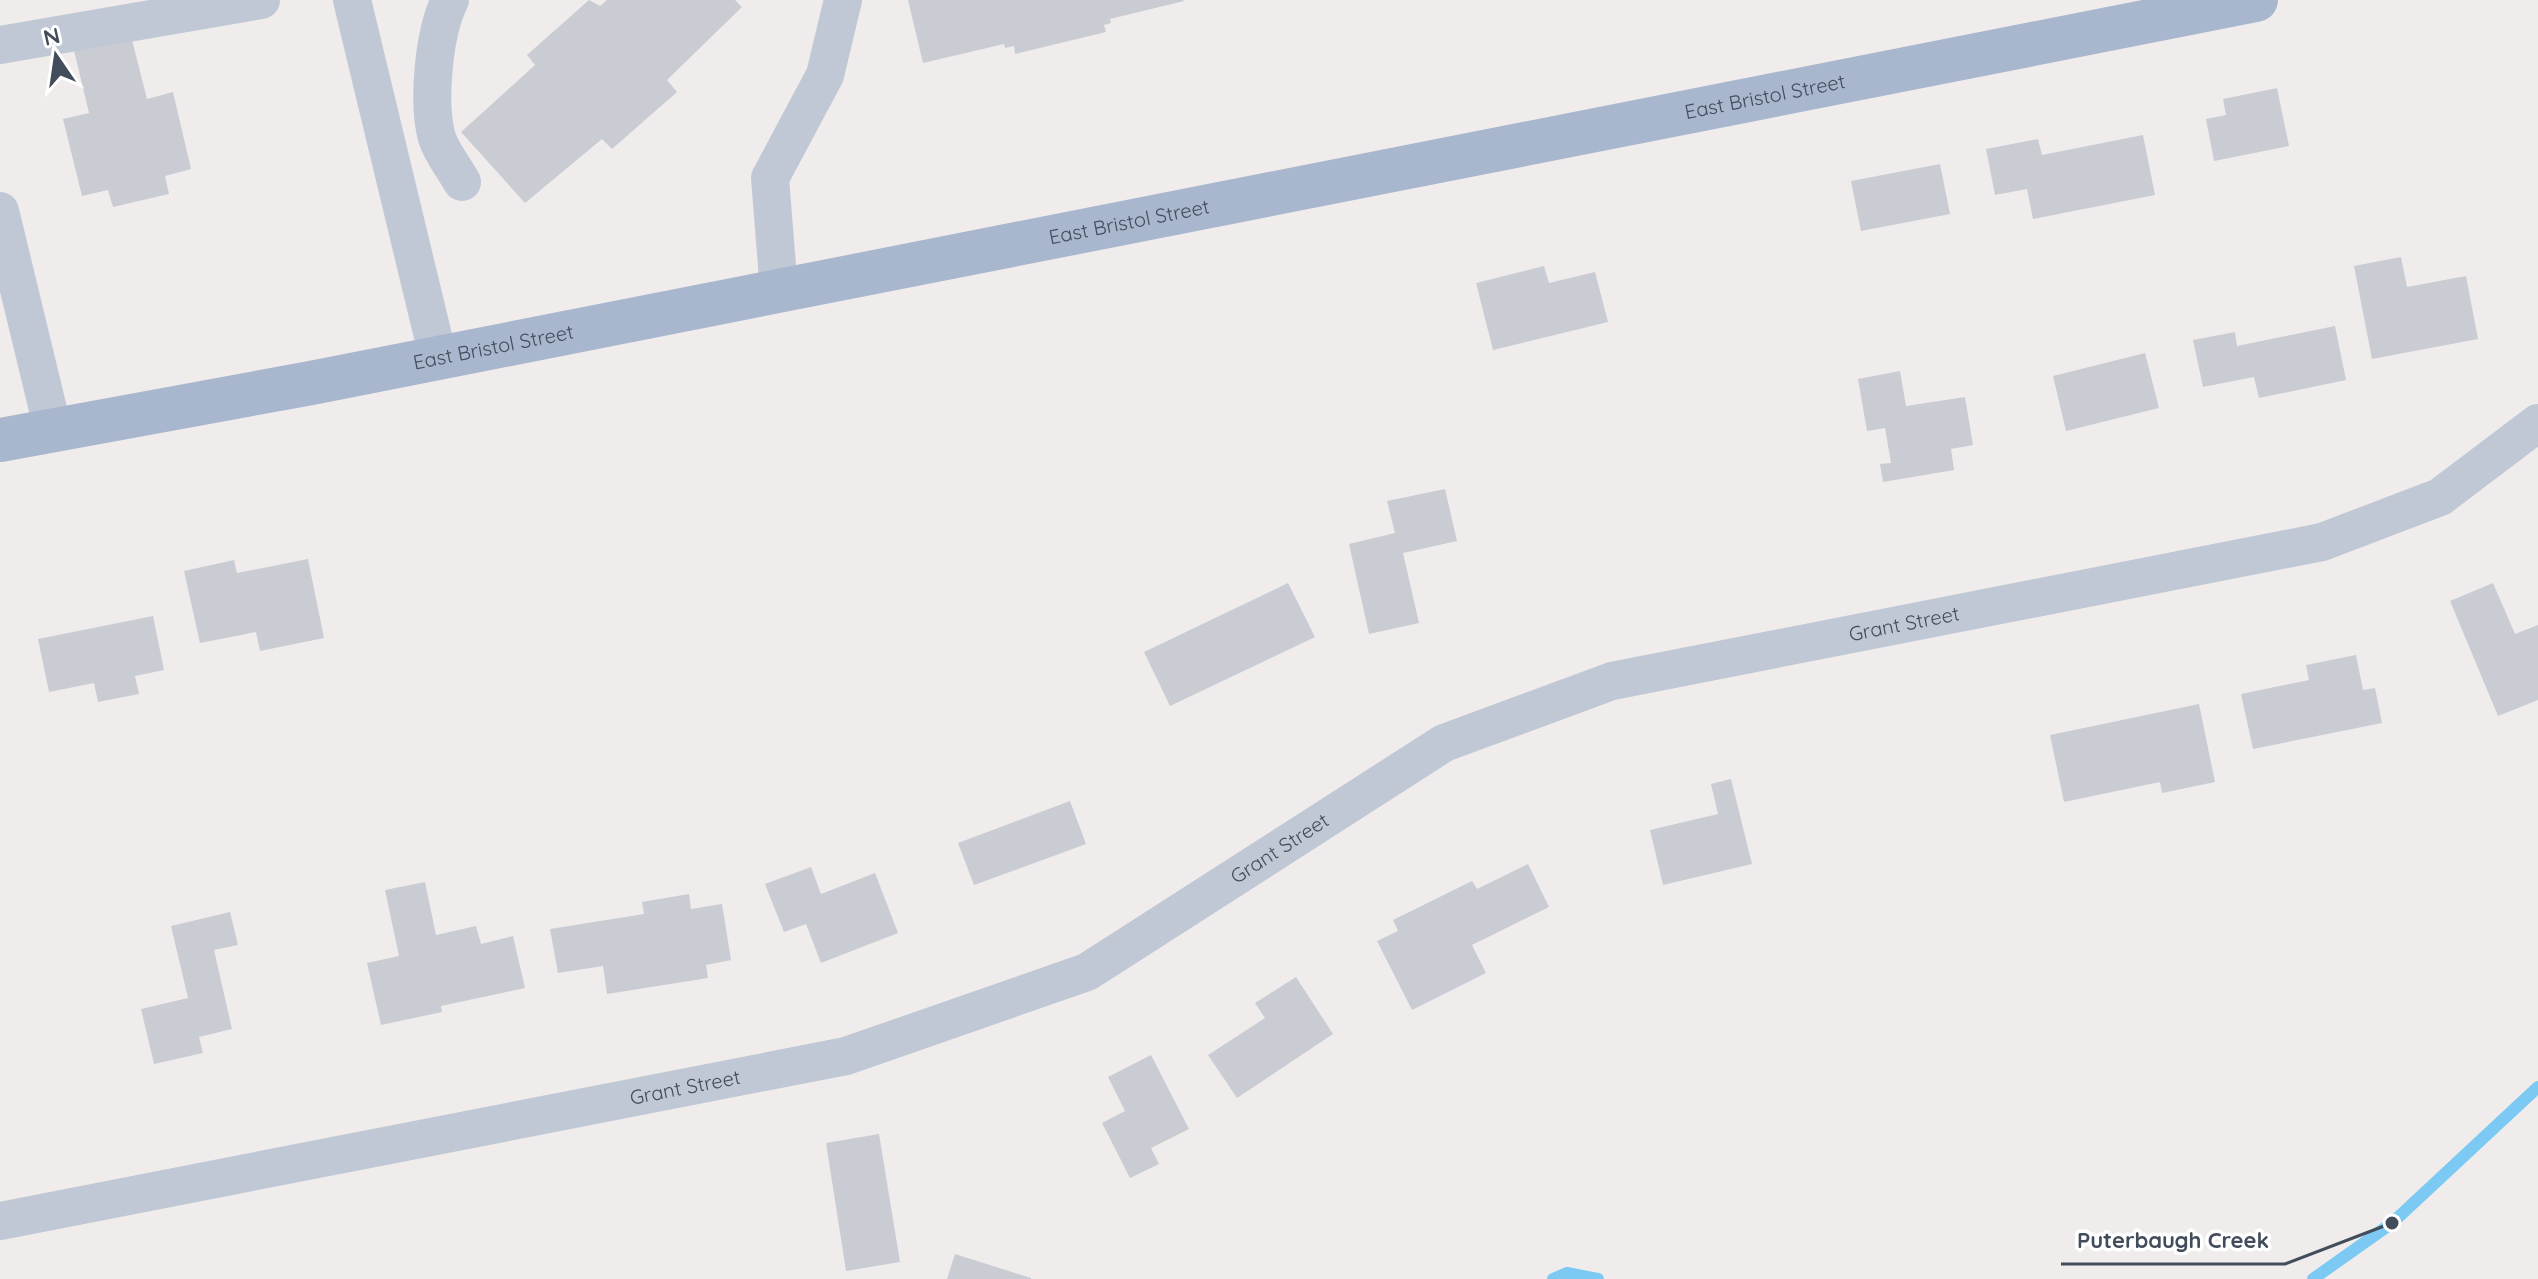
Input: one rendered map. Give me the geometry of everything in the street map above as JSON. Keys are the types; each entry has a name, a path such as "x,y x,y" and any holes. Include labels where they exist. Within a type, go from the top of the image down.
{"main road":[{"name":"East Bristol Street","path":"0,440 779,291 2256,0"}],"street":[{"path":"0,45 261,0"},
{"path":"352,0 438,357"},
{"path":"450,0 441,18 433,94 437,138 462,182"},
{"path":"779,291 770,178 825,75 843,0"},
{"path":"0,211 53,430"},
{"name":"Grant Street","path":"0,1221 846,1056 1087,972 1444,743 1612,681 2322,542 2440,497 2538,423"}],"building":[{"path":"589,0 600,6 607,0 735,0 742,7 667,80 677,92 612,149 602,139 525,203 461,132 535,65 527,55"},
{"path":"908,0 1184,1 1110,19 1111,23 1104,25 1106,32 1015,54 1014,46 1005,48 1004,44 923,63"},
{"path":"129,28 147,99 173,92 191,169 165,176 169,194 113,207 108,190 82,196 63,119 89,113 72,42"},
{"path":"2277,88 2289,146 2214,161 2206,119 2226,115 2223,99"},
{"path":"2143,135 2155,195 2033,219 2027,189 1995,195 1986,149 2038,139 2042,155"},
{"path":"1940,164 1950,214 1861,231 1851,181"},
{"path":"2401,257 2407,287 2466,276 2478,339 2372,359 2354,266"},
{"path":"1544,266 1549,283 1595,272 1608,322 1493,350 1476,283"},
{"path":"2335,326 2346,380 2259,398 2254,377 2203,387 2193,340 2235,332 2237,346"},
{"path":"2145,353 2159,408 2066,431 2053,376"},
{"path":"1900,371 1906,406 1965,397 1973,445 1951,449 1954,470 1883,482 1880,464 1891,463 1885,428 1867,431 1858,379"},
{"path":"1445,489 1457,541 1403,553 1419,623 1369,634 1349,544 1395,533 1387,501"},
{"path":"308,559 324,638 260,651 256,632 200,643 184,571 234,560 237,573"},
{"path":"1288,583 1315,637 1170,706 1144,652"},
{"path":"2493,583 2515,634 2538,625 2538,700 2498,716 2450,601"},
{"path":"153,616 164,670 135,676 139,694 98,702 94,683 49,692 38,639"},
{"path":"2356,655 2363,690 2375,688 2382,723 2253,749 2241,694 2309,680 2306,665"},
{"path":"2199,704 2215,782 2162,793 2160,782 2064,802 2050,735"},
{"path":"1731,779 1752,864 1663,885 1650,830 1718,814 1711,784"},
{"path":"1070,801 1086,844 974,885 958,843"},
{"path":"1528,864 1549,907 1472,945 1486,973 1412,1010 1377,941 1398,931 1393,920 1472,881 1477,889"},
{"path":"811,867 821,894 875,873 898,933 821,963 806,924 784,932 765,884"},
{"path":"425,882 436,935 476,926 481,944 513,936 525,988 441,1006 442,1012 381,1025 367,963 399,956 385,890"},
{"path":"689,894 691,909 722,904 731,960 706,965 708,978 607,994 603,966 558,973 550,929 644,914 642,902"},
{"path":"230,912 238,945 214,950 232,1029 199,1037 203,1053 154,1064 141,1009 188,998 171,926"},
{"path":"1296,977 1333,1034 1237,1098 1208,1055 1265,1018 1255,1003"},
{"path":"1151,1055 1189,1129 1151,1148 1159,1164 1130,1178 1102,1123 1125,1111 1108,1077"},
{"path":"879,1134 900,1262 846,1271 826,1143"},
{"path":"955,1254 1031,1278 1031,1279 947,1279"}],"waterway":[{"path":"2313,1279 2392,1223 2538,1087"},
{"path":"1553,1279 1567,1273 1598,1279"}],"place":[{"name":"Puterbaugh Creek","path":"2392,1223"}]}
